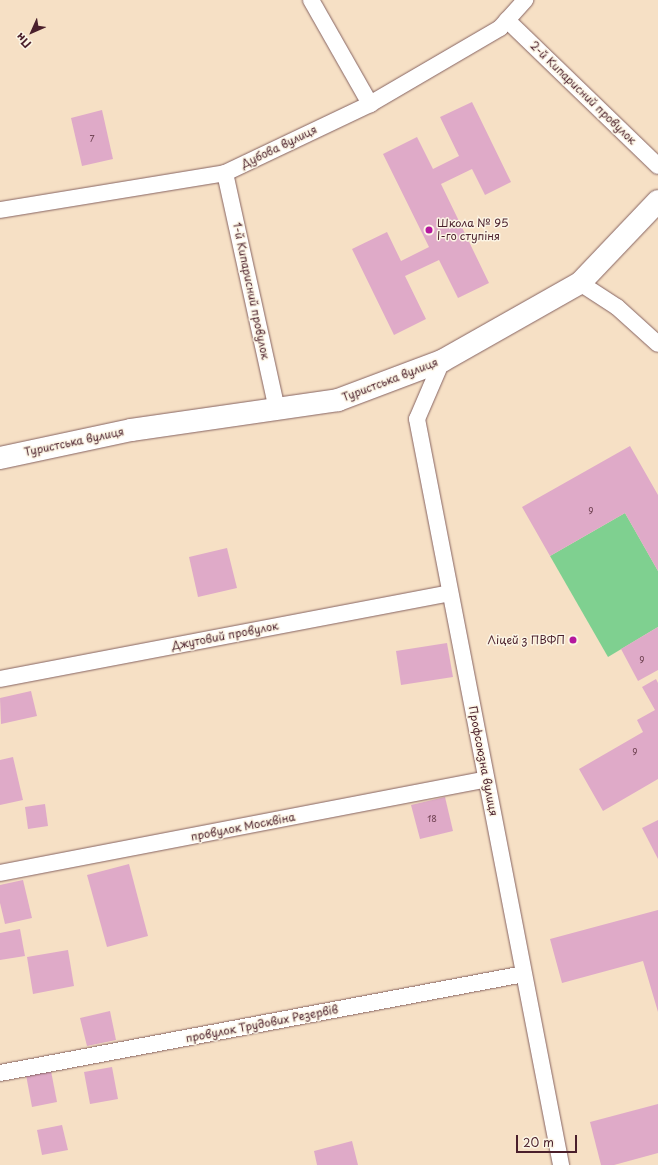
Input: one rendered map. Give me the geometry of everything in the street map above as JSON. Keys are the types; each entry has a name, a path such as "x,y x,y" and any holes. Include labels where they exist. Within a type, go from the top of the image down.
{"street":[{"path":"311,0 370,104"},
{"name":"Дубова вулиця","path":"0,210 225,173 370,104 500,28 525,0"},
{"name":"2-й Кипарисний провулок","path":"507,20 658,166"},
{"name":"1-й Кипарисний провулок","path":"225,173 277,409"},
{"name":"Туристська вулиця","path":"0,458 132,430 338,400 442,361 580,283 658,201"},
{"path":"580,283 617,306 658,344"},
{"name":"Профсоюзна вулиця","path":"442,361 417,419 524,974 559,1165"},
{"name":"Джутовий провулок","path":"0,679 450,594"},
{"name":"провулок Москвіна","path":"0,873 486,779"},
{"name":"провулок Трудових Резервів","path":"0,1073 524,974"}],"green space":[{"path":"625,513 658,571 658,627 608,657 550,556"}],"building":[{"path":"472,102 511,182 485,195 472,169 441,184 489,283 458,298 439,260 405,276 426,319 394,335 352,249 387,232 401,261 429,247 383,154 417,137 433,169 459,156 440,117"},
{"path":"102,110 113,159 82,166 71,118"},
{"path":"630,446 658,495 658,571 625,513 550,556 522,507"},
{"path":"227,548 237,588 198,597 189,557"},
{"path":"658,627 658,670 638,681 621,649"},
{"path":"447,643 453,677 401,685 396,651"},
{"path":"656,679 658,683 658,779 603,811 579,769 643,732 637,720 655,710 642,687"},
{"path":"31,691 37,716 1,724 0,698"},
{"path":"13,757 23,800 0,805 0,760"},
{"path":"445,797 453,831 420,839 411,805"},
{"path":"45,804 48,826 28,829 25,807"},
{"path":"658,820 658,859 642,828"},
{"path":"129,864 148,936 107,947 87,875"},
{"path":"23,880 32,918 5,924 0,903 0,885"},
{"path":"658,910 658,1012 643,961 562,983 550,939"},
{"path":"20,929 25,956 0,960 0,933"},
{"path":"68,950 74,986 33,994 27,957"},
{"path":"110,1011 116,1040 87,1046 80,1018"},
{"path":"112,1067 118,1099 90,1104 84,1072"},
{"path":"51,1071 57,1102 32,1107 26,1075"},
{"path":"658,1104 658,1153 614,1165 601,1165 590,1122"},
{"path":"62,1125 68,1150 42,1155 37,1130"},
{"path":"352,1141 358,1165 317,1165 314,1151"}],"place":[{"name":"Школа № 95 І-го ступіня","path":"429,230"},
{"name":"Ліцей з ПВФП","path":"573,640"}]}
